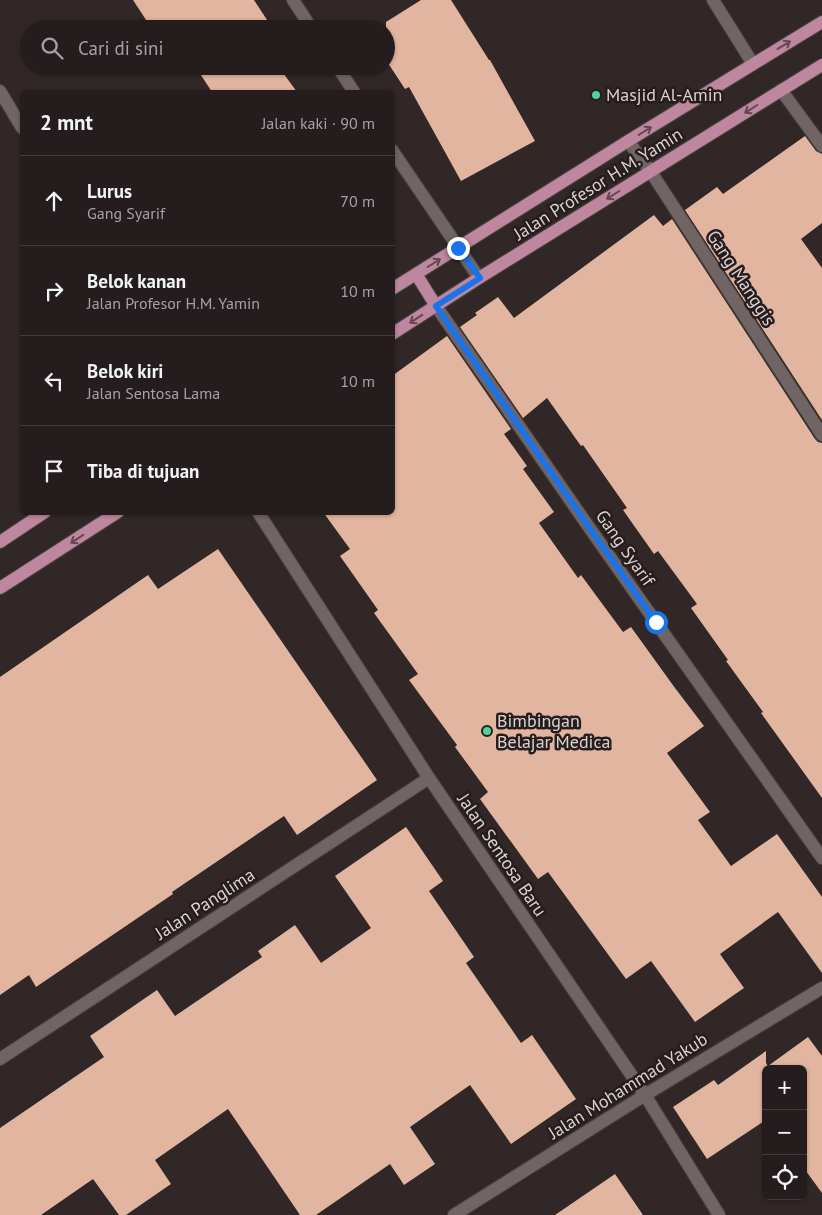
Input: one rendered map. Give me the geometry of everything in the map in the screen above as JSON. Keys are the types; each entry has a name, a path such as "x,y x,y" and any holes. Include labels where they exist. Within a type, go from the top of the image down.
{"main road":[{"name":"Jalan Profesor H.M. Yamin","path":"395,288 628,141 822,22"},
{"name":"Jalan Profesor H.M. Yamin","path":"395,332 822,65"},
{"path":"416,274 436,306"},
{"path":"1,538 40,515"},
{"path":"0,588 113,515"}],"street":[{"path":"293,0 306,20"},
{"path":"713,0 754,64"},
{"path":"343,75 353,90"},
{"path":"781,90 822,146"},
{"path":"0,91 20,125"},
{"name":"Gang Manggis","path":"628,141 651,172 822,435"},
{"path":"395,154 480,278"},
{"name":"Gang Syarif","path":"436,306 822,858"},
{"name":"Jalan Sentosa Baru","path":"260,515 429,778 645,1095 719,1215"},
{"name":"Jalan Panglima","path":"0,1059 429,778"},
{"name":"Jalan Mohammad Yakub","path":"454,1215 645,1095 822,988"}],"building":[{"path":"133,0 254,0 267,20 146,20"},
{"path":"421,0 451,0 490,60 535,141 461,181 409,87 405,89 395,74 395,20 389,20"},
{"path":"201,75 285,75 296,90 211,90"},
{"path":"805,136 816,151 822,154 822,223 801,239 822,268 822,420 685,210 717,187 723,194"},
{"path":"654,215 663,226 672,219 815,439 822,443 822,798 761,713 763,712 691,608 697,604 658,551 654,554 623,510 627,508 547,398 523,418 460,327 477,315 475,313 498,297 514,318"},
{"path":"447,336 511,429 504,434 527,466 523,469 554,512 539,523 578,578 581,575 623,632 631,627 704,726 667,753 710,812 698,820 731,866 777,834 822,897 822,973 778,912 720,954 744,988 695,1022 651,961 626,979 548,872 538,879 480,799 488,792 455,747 457,745 409,680 418,674 374,613 378,610 340,556 350,549 325,515 395,515 395,374"},
{"path":"218,549 377,780 297,835 284,816 36,987 29,975 0,995 0,677 148,575 158,589"},
{"path":"406,827 443,881 429,891 474,957 466,963 521,1043 532,1035 576,1099 511,1144 470,1085 410,1127 435,1164 404,1185 390,1164 316,1215 300,1215 228,1109 155,1160 171,1184 126,1215 119,1215 93,1179 41,1215 0,1215 0,1128 104,1057 90,1036 157,990 175,1016 262,957 258,951 295,925 321,963 371,928 335,876"},
{"path":"808,1037 822,1056 822,1193 807,1172 807,1065 769,1065"},
{"path":"766,1051 767,1065 762,1065 762,1123 707,1159 673,1107 714,1080 718,1085"},
{"path":"615,1174 643,1215 555,1215"}],"place":[{"name":"Masjid Al-Amin","path":"596,95"},
{"name":"Bimbingan Belajar Medica","path":"487,731"}],"route":[{"path":"458,248 480,278 436,306 656,622"}]}
